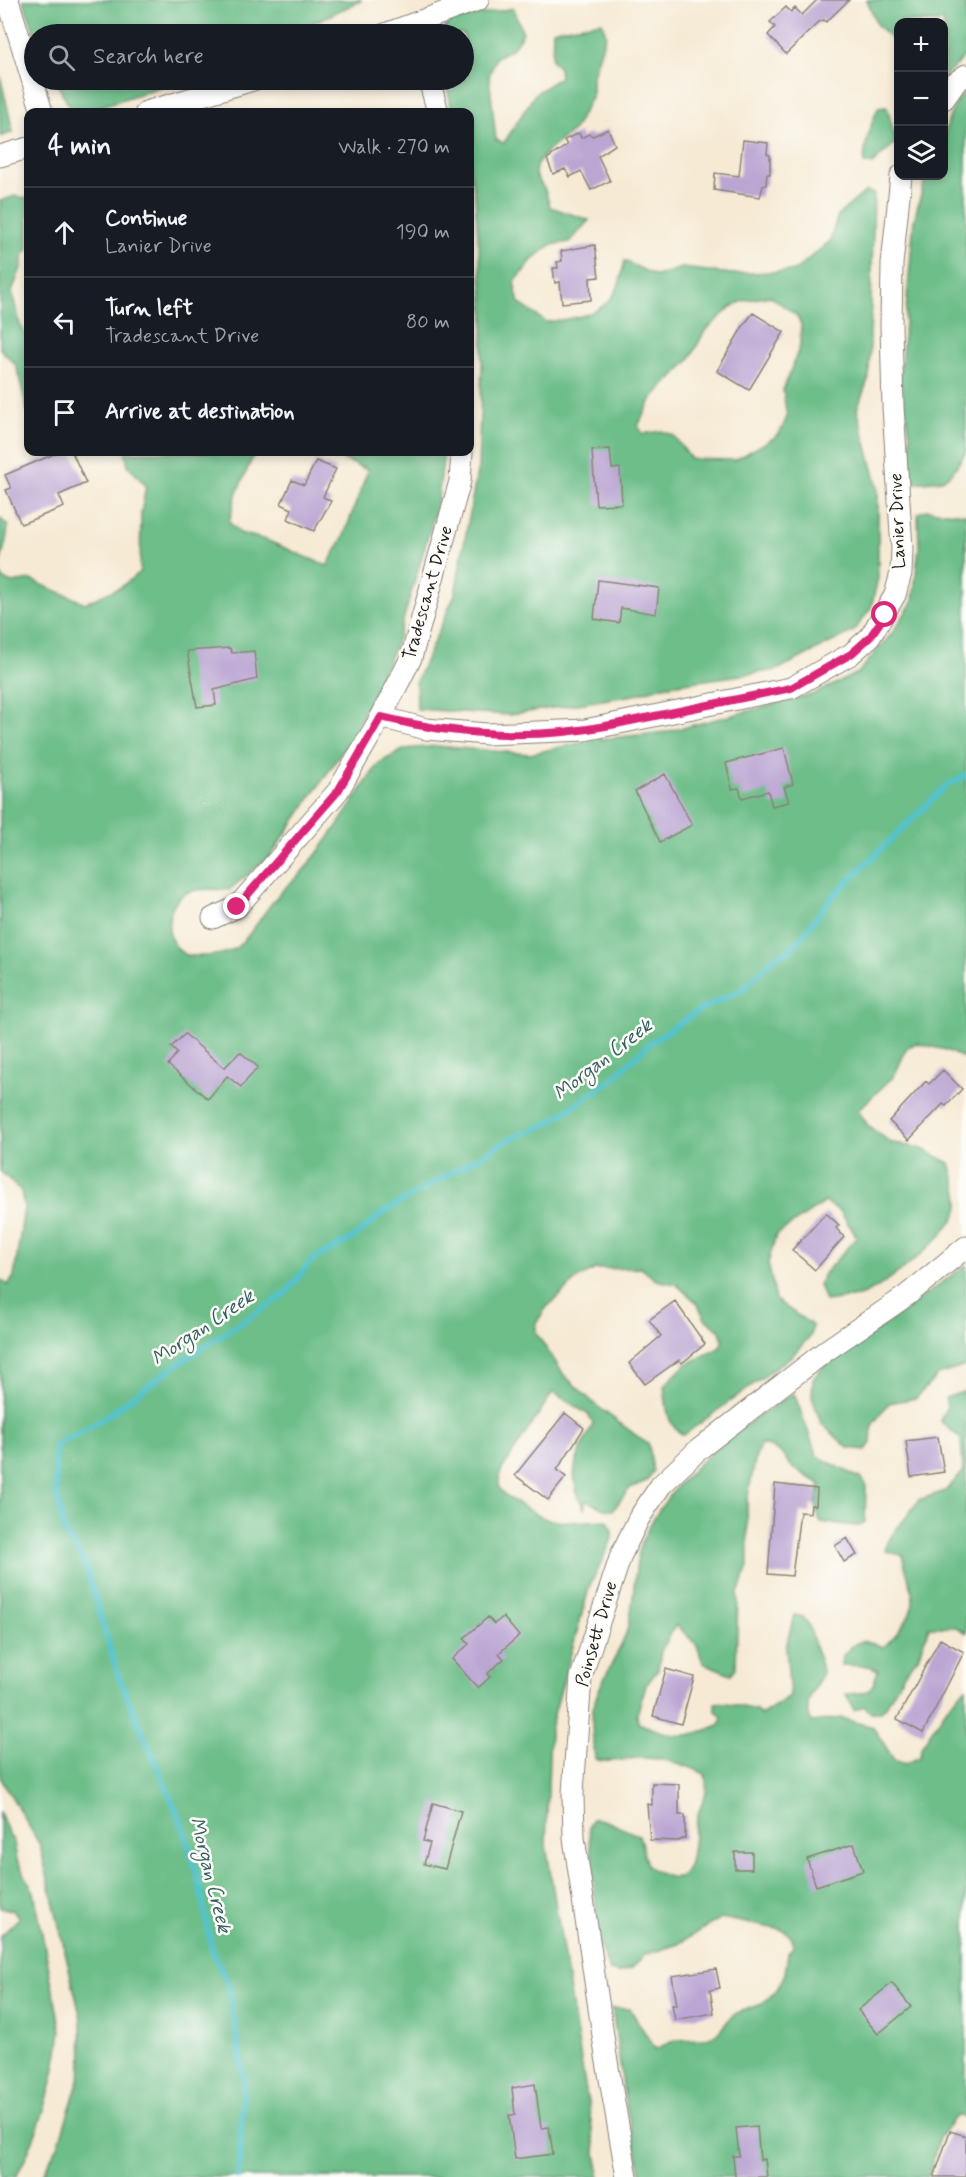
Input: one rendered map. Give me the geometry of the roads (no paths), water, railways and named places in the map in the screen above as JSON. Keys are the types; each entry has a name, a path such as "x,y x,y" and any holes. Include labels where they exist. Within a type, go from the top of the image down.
{"street":[{"path":"8,0 24,53"},
{"path":"428,24 478,0"},
{"path":"948,93 956,82 966,75"},
{"path":"35,90 41,108"},
{"path":"159,108 220,90"},
{"path":"432,90 437,108"},
{"path":"0,156 24,149"},
{"name":"Lanier Drive","path":"381,717 426,729 487,734 585,730 791,688 851,654 870,637 895,595 901,573 902,549 893,407 891,325 892,264 901,180"},
{"name":"Tradescant Drive","path":"213,918 237,907 338,791 381,717 411,658 460,481 462,456"},
{"name":"Poinsett Drive","path":"627,2177 606,2056 574,1838 573,1792 581,1677 617,1565 639,1518 661,1485 698,1450 827,1350 906,1296 966,1247"}],"waterway":[{"name":"Morgan Creek","path":"238,2177 244,2080 228,1984 212,1950 200,1887 184,1829 118,1675 84,1562 64,1530 56,1490 55,1444 80,1433 107,1416 172,1368 285,1294 312,1260 353,1238 384,1212 506,1141 549,1123 610,1081 650,1043 700,1010 743,989 773,959 792,949 832,897 946,786 966,775"}]}
